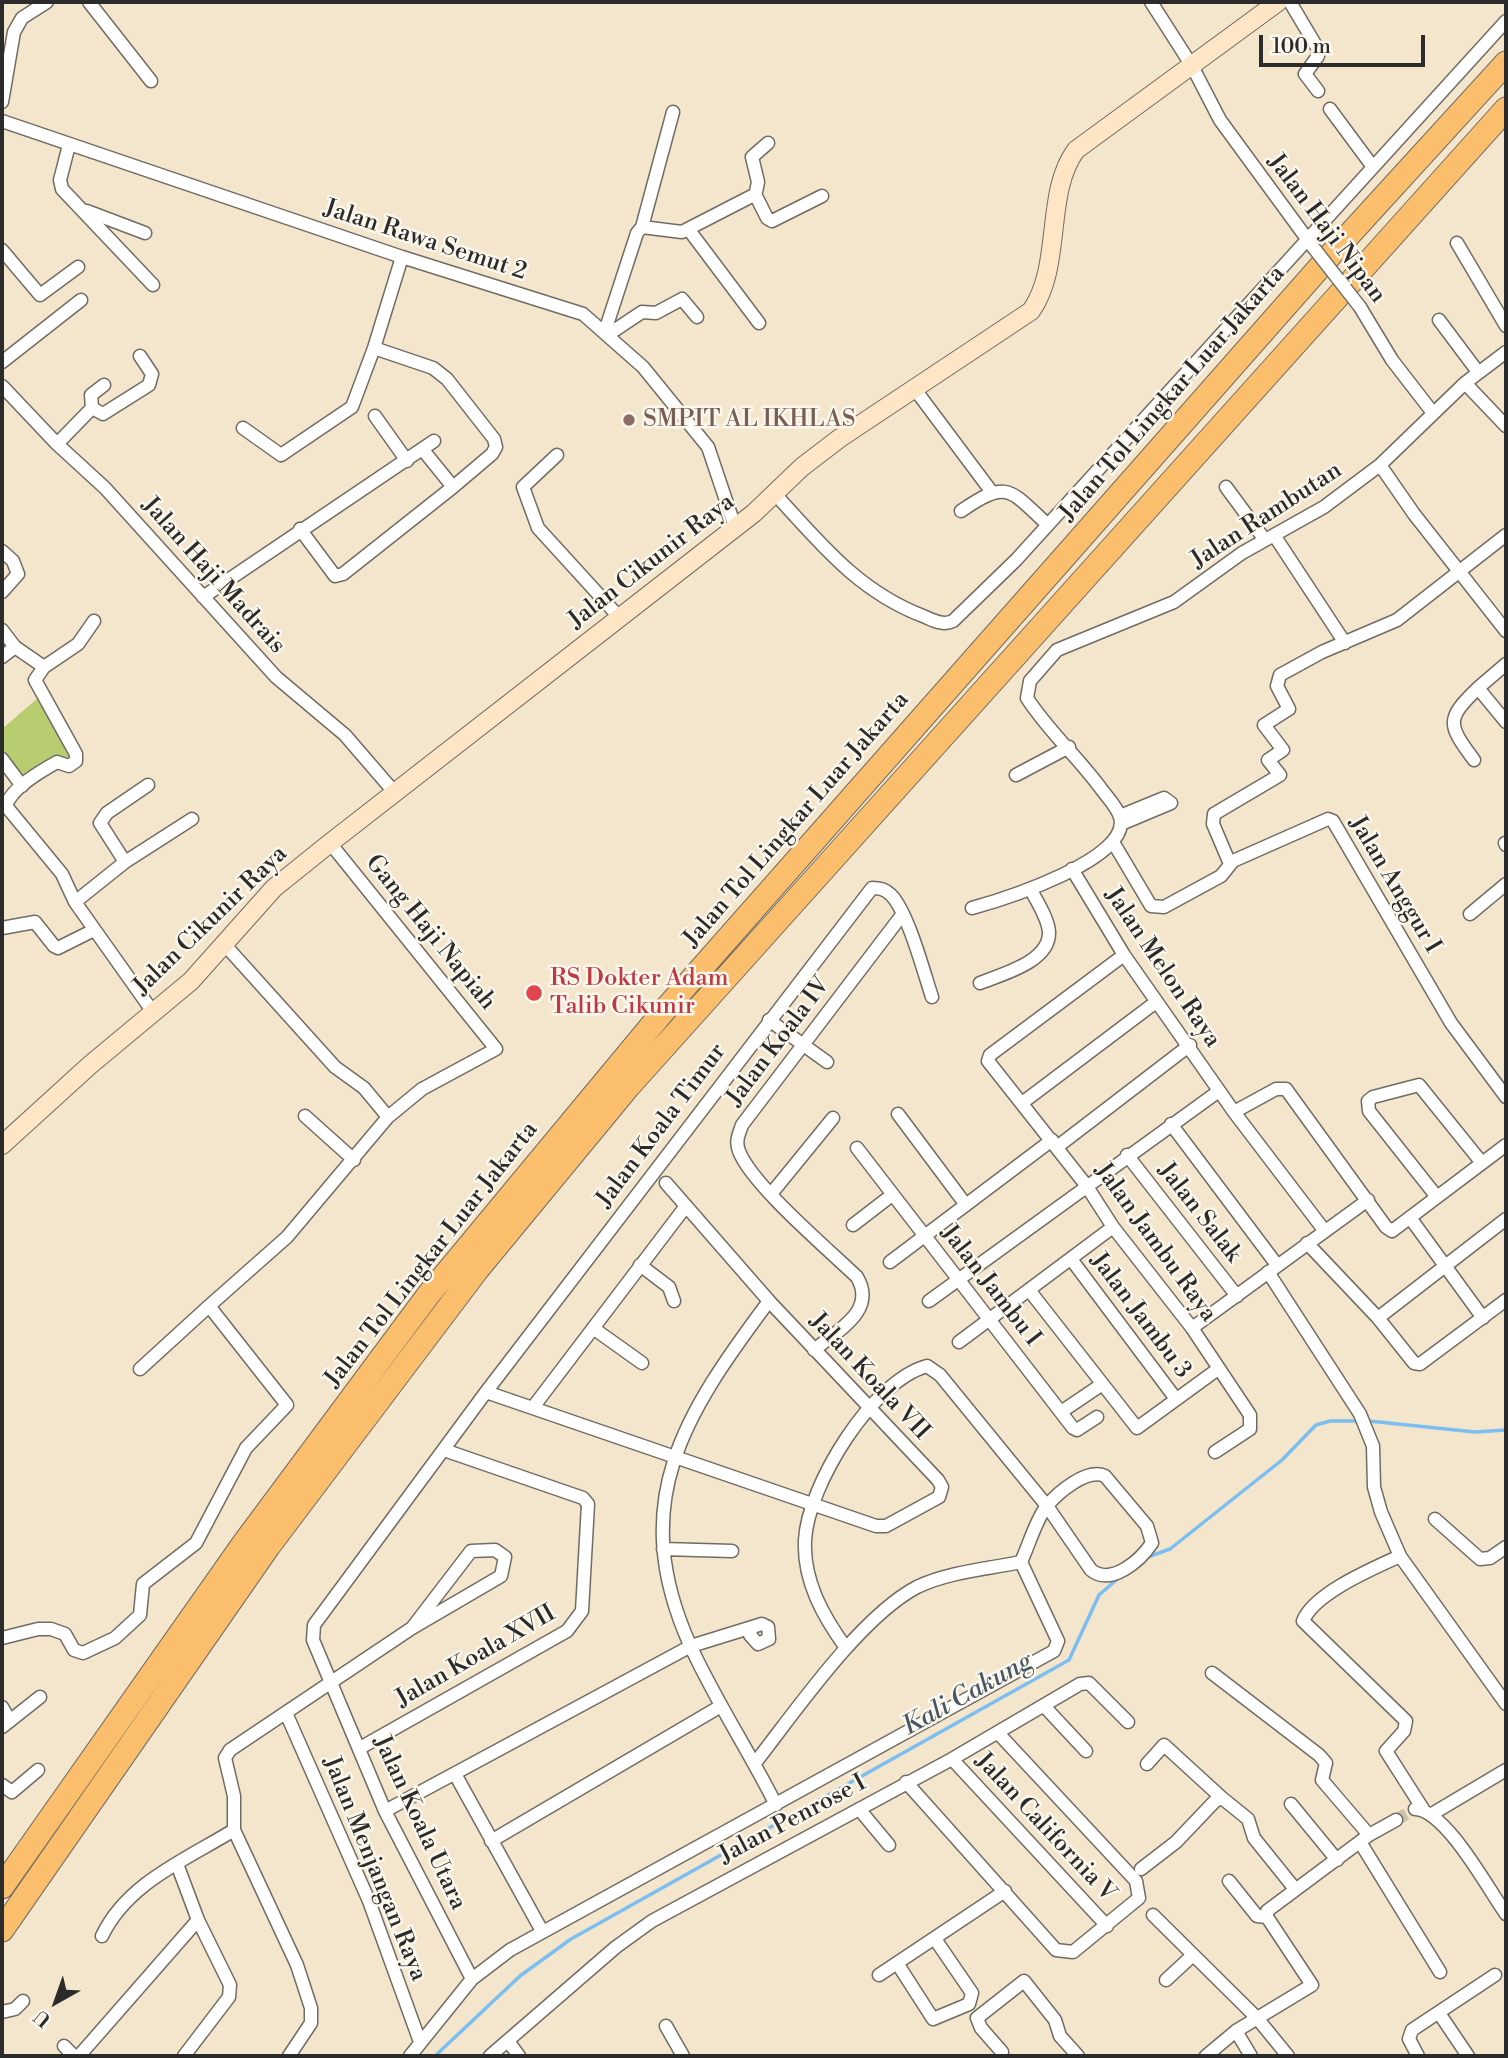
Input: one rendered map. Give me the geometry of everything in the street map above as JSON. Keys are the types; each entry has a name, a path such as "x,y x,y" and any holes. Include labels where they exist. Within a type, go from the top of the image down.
{"highway":[{"name":"Jalan Tol Lingkar Luar Jakarta","path":"2,1887 244,1544 437,1284 662,1013 1327,259 1506,63"},
{"name":"Jalan Tol Lingkar Luar Jakarta","path":"2,1930 268,1547 512,1227 628,1087 1506,108"}],"street":[{"path":"2,102 15,32 22,18 47,2"},
{"path":"89,2 151,81"},
{"name":"Jalan Haji Nipan","path":"1151,2 1192,66 1232,138 1360,307 1382,346 1433,414"},
{"name":"Jalan Cikunir Raya","path":"2,1146 191,981 274,888 735,527 775,494 802,467 1031,311 1044,286 1065,173 1071,156 1081,144 1278,2"},
{"path":"1290,2 1318,49 1318,56 1305,74 1318,92"},
{"path":"775,494 855,578 874,593 907,610 946,624 953,621 982,594 1311,244 1373,167 1506,21"},
{"path":"1331,109 1373,167"},
{"path":"607,333 637,233 642,227 673,113"},
{"name":"Jalan Rawa Semut 2","path":"2,121 402,257 583,314 643,367 708,447 735,527"},
{"path":"768,143 752,157 758,181 755,197 767,218 772,221 822,196"},
{"path":"69,145 60,185 153,285"},
{"path":"642,227 671,232 689,230 750,197 755,197"},
{"path":"84,210 145,233"},
{"path":"689,230 759,323"},
{"path":"1457,243 1506,326"},
{"path":"2,250 40,295 78,267"},
{"path":"243,428 278,455 285,454 352,407 374,348 402,257"},
{"path":"607,333 642,312 656,313 682,299 696,317"},
{"path":"2,362 81,300"},
{"path":"1439,320 1478,372"},
{"path":"300,530 328,569 339,576 453,487 492,454 496,447 494,439 447,379 433,368 374,348"},
{"name":"Jalan Rambutan","path":"1069,747 1027,698 1030,681 1057,650 1174,602 1270,538 1324,507 1380,465 1465,383 1506,352"},
{"path":"92,408 103,414 149,385 152,374 140,356"},
{"path":"1465,383 1506,426"},
{"path":"57,444 92,408 91,395 104,384"},
{"name":"Jalan Haji Madrais","path":"2,386 57,444 105,488 276,677 345,736 395,793"},
{"path":"915,388 991,491"},
{"path":"375,416 407,461"},
{"path":"203,597 434,441"},
{"path":"423,450 453,487"},
{"path":"557,455 523,487 533,520 620,618"},
{"path":"1380,465 1506,631"},
{"path":"1226,487 1270,538 1345,643"},
{"path":"961,511 991,491 1013,493 1048,524"},
{"path":"1230,864 1212,819 1222,807 1280,775 1268,760 1283,750 1264,725 1289,709 1277,685 1277,679 1301,662 1397,620 1506,536"},
{"path":"2,551 13,561 18,574 2,592"},
{"path":"94,621 78,643 44,667 35,680 77,758 69,766 57,762 22,786 8,800 7,810 62,874 75,902 153,1012"},
{"path":"2,630 15,647 44,667"},
{"path":"2,657 15,647"},
{"path":"1474,760 1456,733 1453,720 1458,707 1506,664"},
{"path":"1478,688 1506,722"},
{"path":"972,908 1031,890 1072,869 1113,842 1120,820 1069,747 1016,775"},
{"path":"2,760 22,786"},
{"path":"125,862 100,823 107,814 148,785"},
{"path":"75,902 125,862 192,819"},
{"name":"Jalan Anggur I","path":"1113,842 1151,906 1164,907 1221,876 1230,864 1328,820 1337,823 1451,1023 1506,1097"},
{"name":"Gang Haji Napiah","path":"330,843 496,1049 422,1089 388,1116"},
{"name":"Jalan Melon Raya","path":"1072,869 1124,956 1156,1002 1190,1045 1234,1112 1324,1230"},
{"path":"1470,914 1506,884"},
{"name":"Jalan Koala Timur","path":"444,1450 872,888 881,888 892,896 902,915"},
{"path":"980,982 1015,970 1037,955 1047,944 1049,930 1031,890"},
{"path":"902,915 932,997"},
{"name":"Jalan Koala IV","path":"814,1350 857,1313 864,1303 864,1290 857,1277 771,1194 739,1151 737,1139 742,1125 902,915"},
{"path":"2,928 35,922 58,948 94,930"},
{"path":"141,1369 287,1237 388,1116 364,1088 335,1067 225,945"},
{"name":"Jalan Jambu Raya","path":"1124,956 990,1055 988,1062 1086,1185 1113,1227 1192,1328 1252,1421 1243,1435 1215,1452"},
{"path":"1022,1103 1156,1002"},
{"path":"769,1020 827,1062"},
{"path":"890,1262 1190,1045"},
{"path":"1437,1197 1369,1111 1368,1101 1373,1097 1419,1085 1482,1163"},
{"path":"1234,1112 1276,1089 1286,1089 1386,1227 1392,1231 1506,1145"},
{"path":"929,1301 1127,1155 1219,1091"},
{"path":"898,1114 966,1205"},
{"path":"305,1116 354,1160"},
{"path":"771,1194 833,1118"},
{"path":"1171,1124 1273,1268 1360,1414 1369,1434 1378,1499 1400,1556 1506,1704"},
{"name":"Jalan Jambu I","path":"858,1148 1061,1412 1077,1430 1097,1417"},
{"name":"Jalan Salak","path":"1127,1155 1237,1296"},
{"name":"Jalan Koala VII","path":"666,1183 769,1301 942,1487 939,1497 882,1527 812,1503"},
{"path":"853,1225 892,1195"},
{"path":"1192,1328 1367,1200"},
{"path":"534,1406 686,1206"},
{"path":"1410,1219 1483,1318"},
{"path":"1378,1318 1506,1219"},
{"path":"959,1342 1113,1227"},
{"path":"1307,1243 1378,1318 1409,1360 1420,1364 1506,1300"},
{"name":"Jalan Jambu 3","path":"1071,1259 1176,1399"},
{"path":"640,1265 669,1287 674,1301"},
{"path":"1029,1290 1137,1428 1218,1369"},
{"path":"769,1301 716,1373 674,1456 662,1506 663,1549 676,1607 691,1646 721,1706 776,1805"},
{"path":"2,1638 51,1629 65,1634 74,1650 82,1653 115,1638 142,1613 144,1583 196,1542 246,1448 287,1406 209,1307"},
{"path":"593,1328 642,1363"},
{"path":"410,2056 472,1979 542,1931 1054,1651 1058,1641 1021,1562 1046,1507 1085,1474 1096,1472 1105,1476 1147,1526 1152,1543 1145,1553 1110,1577 1098,1576 1046,1507 940,1375 927,1366 905,1377 869,1409 840,1447 812,1503 805,1540 807,1567 814,1596 846,1648"},
{"path":"1061,1412 1101,1385"},
{"path":"486,1392 534,1406 812,1503"},
{"name":"Jalan Koala XVII","path":"360,1748 555,1638 576,1622 583,1603 588,1504 577,1494 444,1450"},
{"name":"Jalan Koala Utara","path":"444,1450 314,1625 313,1640 385,1811 472,1979"},
{"path":"1435,1519 1480,1559 1490,1558 1506,1547"},
{"path":"663,1549 732,1551"},
{"path":"289,2056 311,2023 306,1986 234,1830 234,1796 225,1758 230,1750 412,1628 502,1576 505,1557 495,1550 471,1551 461,1560 412,1628"},
{"path":"1400,1556 1336,1590 1313,1608 1303,1621 1406,1721 1404,1731 1385,1751 1423,1811 1452,1835 1506,1914"},
{"path":"755,1763 846,1648 901,1598 918,1587 945,1577 1021,1562"},
{"path":"385,1811 691,1646 751,1629"},
{"path":"1212,1673 1326,1763 1322,1780 1364,1838 1440,1972"},
{"name":"Jalan Penrose I","path":"490,2056 616,1947 652,1920 952,1759 1086,1681 1128,1722"},
{"path":"2,1707 6,1724 40,1697"},
{"path":"491,1841 721,1706"},
{"path":"1044,1706 1086,1751"},
{"name":"Jalan Menjangan Raya","path":"286,1713 374,1913 420,2042"},
{"path":"906,1783 1056,1950 1073,1952 1139,1898 1136,1881 998,1732"},
{"path":"1147,1764 1164,1745 1248,1819 1254,1838 1294,1889"},
{"name":"Jalan California V","path":"952,1759 1107,1926"},
{"path":"2,1785 12,1792 38,1770"},
{"path":"1423,1811 1506,1770"},
{"path":"455,1774 542,1931"},
{"path":"1141,1869 1176,1842 1215,1801 1222,1798"},
{"path":"1291,1804 1337,1860"},
{"path":"859,1809 889,1845"},
{"path":"1206,2056 1236,2031 1312,1982 1267,1917 1267,1911 1364,1838 1396,1820"},
{"path":"102,1936 122,1908 150,1879 234,1830"},
{"path":"177,1864 198,1920 230,1985 229,1997 184,2056"},
{"path":"1229,1881 1257,1916 1267,1917"},
{"path":"879,1975 1005,1891"},
{"path":"1153,1915 1257,2018 1288,2056"},
{"path":"64,2046 77,2056 198,1920"},
{"path":"897,1963 933,2019 969,2004 972,1993 935,1940"},
{"path":"1166,1980 1193,1955"},
{"path":"1418,2056 1408,2035 1495,1975"},
{"path":"1002,2052 981,2028 977,2018 1024,1981 1055,2020 1060,2036 1078,2056"},
{"path":"2,2012 15,2008 23,2001"},
{"path":"1439,2013 1468,2056"},
{"path":"666,2026 683,2056"},
{"path":"1236,2031 1251,2056"},
{"path":"508,2041 519,2056"}],"green space":[{"path":"39,697 74,756 22,781 2,754 2,729"}],"waterway":[{"name":"Kali Cakung","path":"1148,1557 1170,1549 1282,1460 1316,1425 1330,1421 1369,1421 1475,1432 1506,1430"},
{"name":"Kali Cakung","path":"435,2056 520,1976 571,1939 1069,1660 1099,1595 1122,1575"}],"tunnel":[{"path":"1396,1820 1415,1809"}],"place":[{"name":"SMPIT AL IKHLAS","path":"629,420"},
{"name":"RS Dokter Adam Talib Cikunir","path":"534,993"}]}
